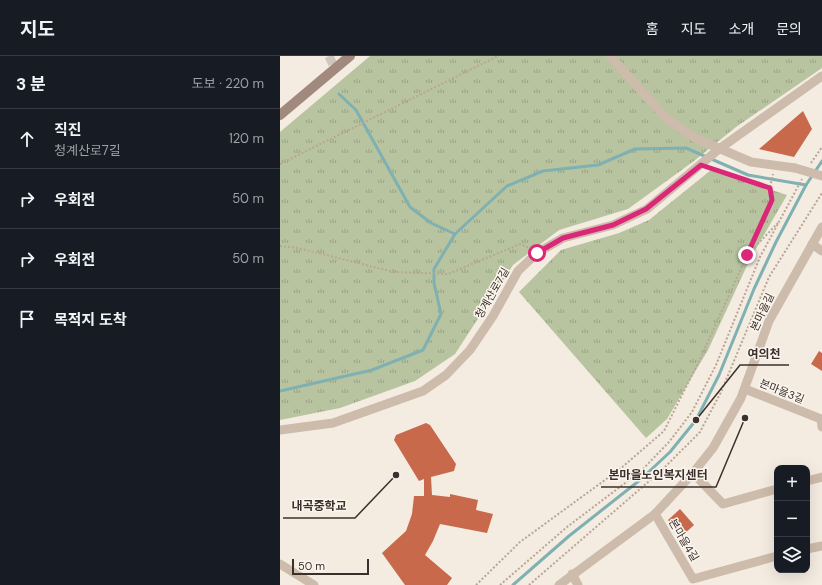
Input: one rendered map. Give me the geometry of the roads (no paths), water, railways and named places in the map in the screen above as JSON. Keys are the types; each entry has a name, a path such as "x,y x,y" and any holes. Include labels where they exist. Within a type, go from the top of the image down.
{"main road":[{"path":"280,115 350,56"}],"street":[{"path":"610,56 666,119 717,151 751,162 795,168 822,176"},
{"name":"청계산로7길","path":"280,430 333,423 423,391 446,375 470,350 494,316 518,271 537,253 563,238 613,225 646,209 717,151 822,76"},
{"name":"본마을길","path":"559,585 655,514 693,473 713,448 747,390 769,321 822,227"},
{"path":"812,244 822,251"},
{"name":"본마을3길","path":"747,390 822,421"},
{"path":"693,473 723,504 774,490"},
{"path":"810,480 822,477"},
{"name":"본마을4길","path":"655,514 691,582 706,575 774,557"},
{"path":"810,548 822,546"},
{"path":"280,564 314,585"},
{"path":"572,574 578,585"}],"waterway":[{"path":"339,94 356,110 410,207 431,223 455,234"},
{"path":"280,391 372,370 423,350 441,314 434,283 434,269 455,234 507,186 543,171 598,165 635,149 686,148 748,175 806,185"},
{"path":"513,585 569,536 640,480 670,452 696,420 719,375 754,289 776,242 806,185 822,161"}],"tunnel":[{"path":"329,56 335,69"}],"place":[{"name":"본마을노인복지센터","path":"745,418"},
{"name":"여의천","path":"696,420"},
{"name":"내곡중학교","path":"396,475"}]}
